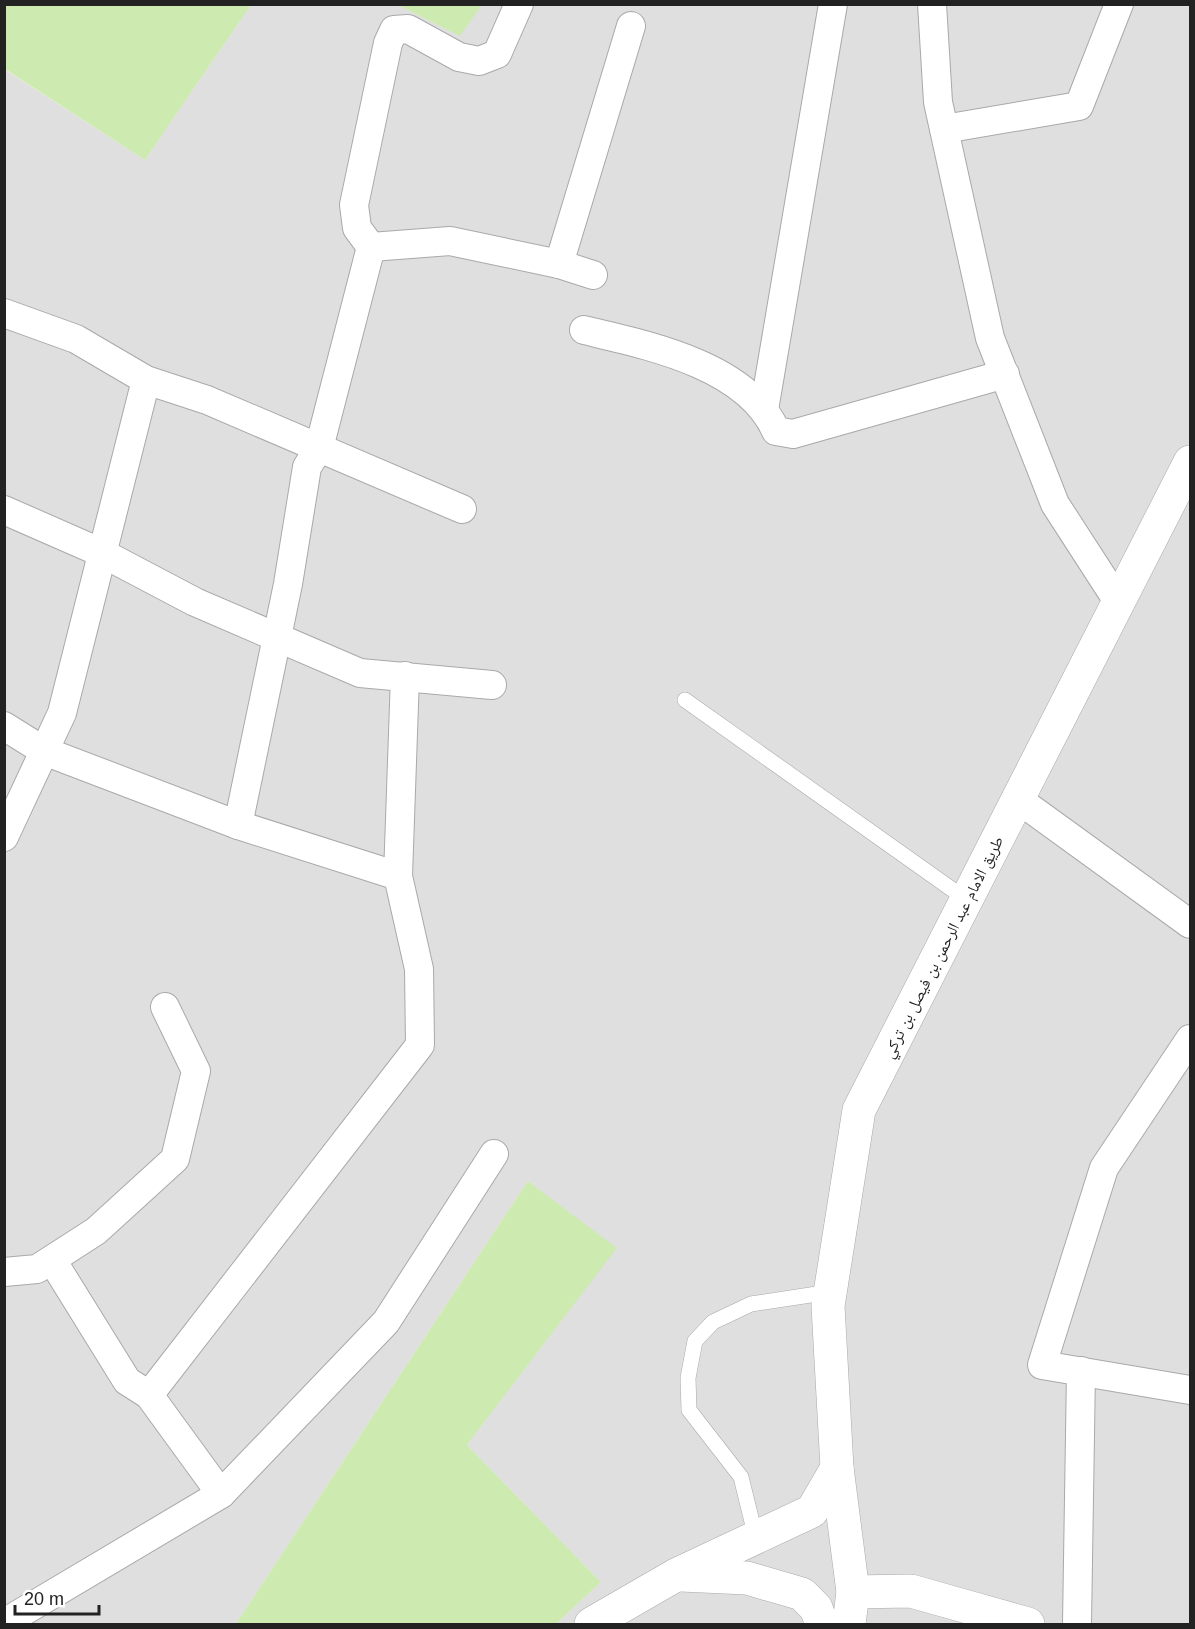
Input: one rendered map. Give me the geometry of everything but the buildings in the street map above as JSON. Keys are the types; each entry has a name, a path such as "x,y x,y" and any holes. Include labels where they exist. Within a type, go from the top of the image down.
{"street":[{"path":"371,247 357,228 354,205 388,43 394,30 408,29 459,57 479,61 497,54 519,4"},
{"path":"764,410 832,4"},
{"path":"932,4 938,102 990,338 1055,504 1119,603"},
{"path":"944,129 1079,106 1119,4"},
{"path":"559,264 631,26"},
{"path":"371,247 450,241 559,264 593,275"},
{"path":"238,825 277,639 307,467 319,448 371,247"},
{"path":"4,313 76,339 146,380 207,400 462,508"},
{"path":"584,330 662,349 731,380 764,410 776,431 793,434 1005,374"},
{"path":"4,837 62,713 146,380"},
{"name":"طريق الامام عبد الرحمن بن فيصل بن تركي","path":"849,1624 853,1592 837,1468 828,1306 859,1110 1191,462"},
{"path":"4,510 102,553 195,602 277,639 360,672 492,685"},
{"path":"148,1395 420,1045 419,969 398,876 405,676"},
{"path":"4,726 44,752 238,825 398,876"},
{"path":"1019,800 1191,924"},
{"path":"4,1272 37,1269 96,1232 175,1159 196,1071 165,1007"},
{"path":"1191,1039 1104,1168 1042,1365 1191,1390"},
{"path":"4,1623 221,1494 386,1322 494,1154"},
{"path":"52,1260 127,1381 148,1395 221,1494"},
{"path":"1077,1624 1081,1371"},
{"path":"591,1624 676,1575 812,1511 837,1468"},
{"path":"676,1575 747,1578 802,1594 816,1608 822,1624"},
{"path":"853,1592 911,1591 1028,1624"}],"lane":[{"path":"685,700 968,900"},
{"path":"756,1538 741,1477 689,1410 688,1378 695,1341 713,1322 751,1304 830,1292"}],"shaded area":[{"path":"482,4 1190,5 1190,1624 556,1624 601,1582 467,1445 616,1248 528,1181 236,1624 5,1624 4,69 145,160 251,5 398,5 460,35"}],"green space":[{"path":"4,5 251,5 145,160 5,69"},
{"path":"398,5 482,5 460,36"},
{"path":"528,1181 617,1248 467,1445 601,1582 556,1624 236,1624"}]}
